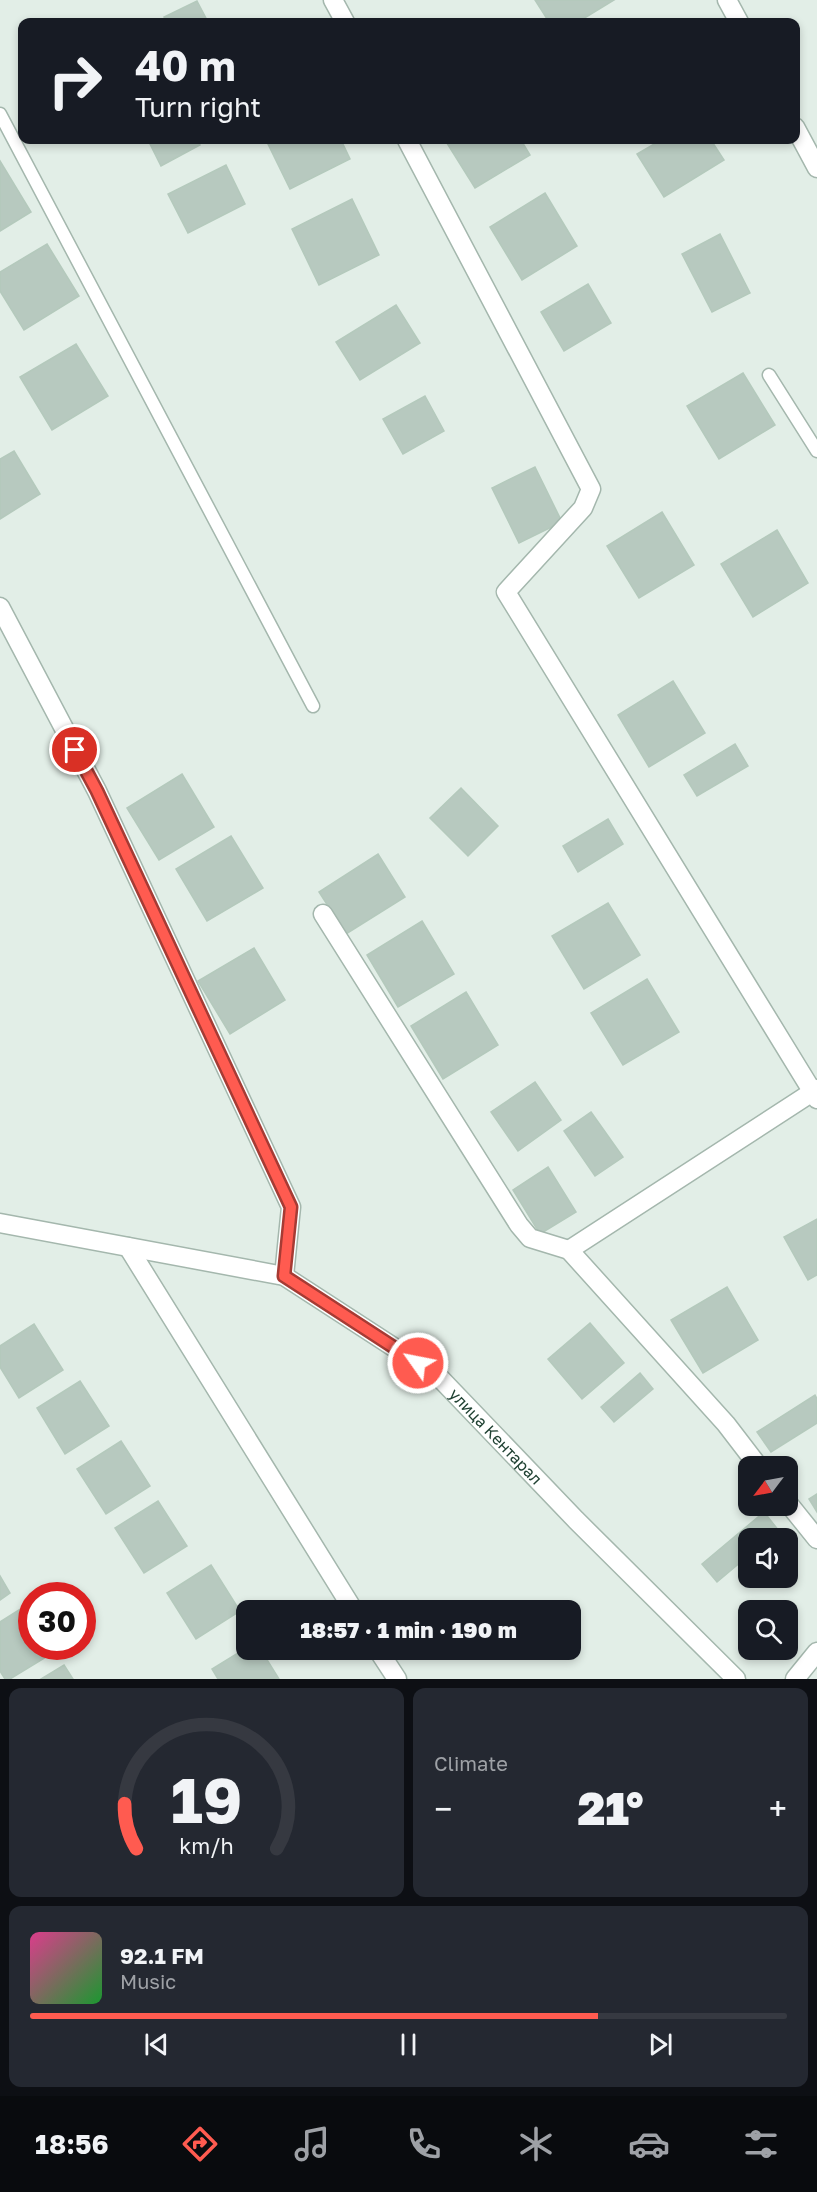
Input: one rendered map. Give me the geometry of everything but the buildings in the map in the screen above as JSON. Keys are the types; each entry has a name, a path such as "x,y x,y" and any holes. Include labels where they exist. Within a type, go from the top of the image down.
{"street":[{"path":"333,0 343,18"},
{"path":"727,0 737,18"},
{"path":"800,136 817,168"},
{"path":"409,144 591,489 583,508 506,592 816,1093 569,1250"},
{"path":"0,607 97,791 291,1207 284,1276"},
{"path":"323,914 519,1225 530,1238 569,1250 726,1424 751,1456"},
{"name":"улица Кентарал","path":"0,1223 284,1276 438,1376 576,1520 736,1679"},
{"path":"128,1247 347,1600"},
{"path":"798,1515 817,1539"},
{"path":"795,1679 817,1652"},
{"path":"385,1660 397,1679"}],"lane":[{"path":"0,114 313,706"},
{"path":"769,375 817,451"}],"route":[{"path":"75,750 97,791 291,1207 284,1276 418,1363"}]}
